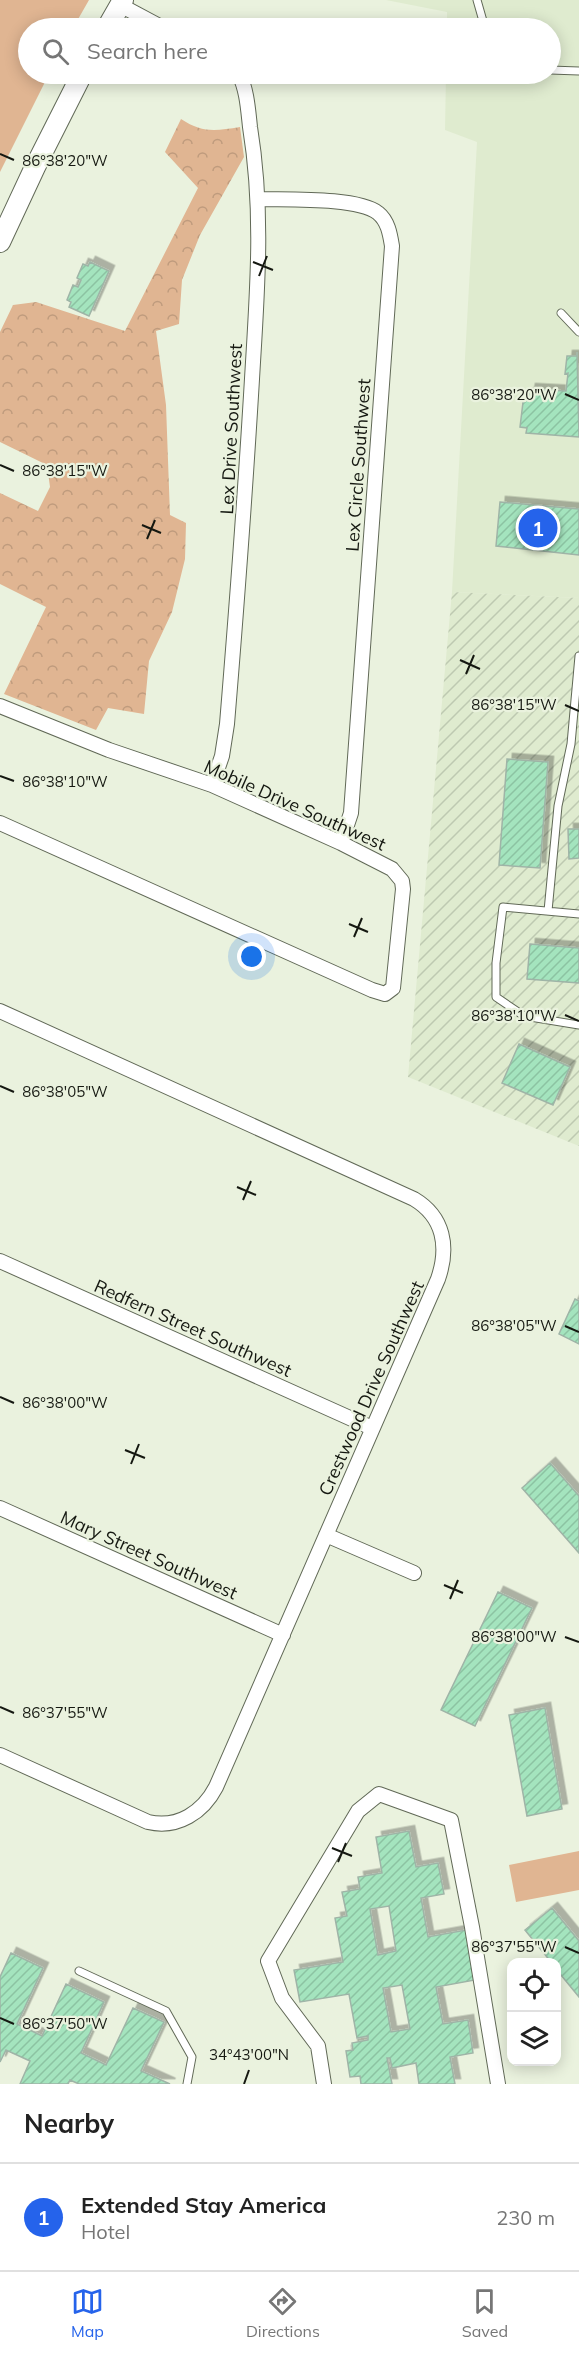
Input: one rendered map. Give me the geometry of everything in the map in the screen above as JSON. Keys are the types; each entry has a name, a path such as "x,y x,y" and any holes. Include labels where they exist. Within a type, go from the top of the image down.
{"main road":[{"path":"113,18 122,2"},
{"path":"0,242 77,84"}],"street":[{"path":"122,2 147,18"},
{"name":"Lex Drive Southwest","path":"212,785 222,756 227,724 242,542 258,290 259,200 243,84"},
{"name":"Lex Circle Southwest","path":"259,200 330,202 369,207 383,218 390,236 391,258 351,813 341,843"},
{"name":"Mobile Drive Southwest","path":"0,706 99,747 212,785 341,843 392,869 402,881 403,889 396,978 393,988 388,993 382,994 372,990 0,823"},
{"name":"Crestwood Drive Southwest","path":"0,1011 414,1199 430,1210 436,1218 443,1236 444,1258 283,1635 211,1797 199,1811 183,1819 164,1824 148,1822 0,1755"},
{"name":"Redfern Street Southwest","path":"0,1261 372,1428"},
{"name":"Mary Street Southwest","path":"0,1508 283,1635"},
{"path":"326,1535 414,1573"},
{"path":"324,2084 318,2046 282,1998 268,1961 358,1811 379,1794 451,1820 498,2084"}],"lane":[{"path":"477,0 482,18"},
{"path":"561,70 579,71"},
{"path":"561,313 579,332"},
{"path":"548,911 558,806 571,744 579,656"},
{"path":"579,914 503,907 496,963 496,997 524,1016 579,1025"},
{"path":"79,1971 166,2011 192,2057 187,2084"}],"shaded area":[{"path":"386,0 579,0 579,598 452,592 477,142 445,130 446,84 561,84 561,18 447,18 447,12"},
{"path":"452,592 579,598 579,1146 408,1077"}],"green space":[{"path":"0,0 89,0 79,18 18,18 18,84 44,84 0,172"},
{"path":"181,119 196,127 209,130 240,127 244,157 200,235 182,280 179,324 156,331 166,405 170,515 186,523 185,559 172,612 149,661 144,714 108,708 96,730 4,694 46,607 0,584 0,493 38,511 50,487 47,465 0,442 0,332 13,305 36,302 125,331 198,188 165,152"},
{"path":"579,1851 579,1890 516,1902 509,1865"}],"building":[{"path":"90,262 109,271 89,316 69,307 71,302 67,300 73,285 78,287 81,280 77,278 83,264 88,266"},
{"path":"577,352 579,437 526,433 527,428 520,427 524,394 529,394 530,389 566,391 567,356 577,356"},
{"path":"500,502 579,509 579,555 496,546"},
{"path":"507,759 548,762 540,868 499,865"},
{"path":"568,829 579,829 579,858 569,859"},
{"path":"530,944 579,948 579,983 527,979"},
{"path":"519,1044 570,1067 553,1105 502,1083"},
{"path":"575,1299 579,1301 579,1344 559,1334"},
{"path":"550,1463 579,1496 579,1553 522,1488"},
{"path":"498,1592 532,1608 475,1726 441,1710"},
{"path":"545,1708 562,1809 527,1816 509,1715"},
{"path":"409,1831 416,1867 438,1863 444,1894 421,1898 428,1937 466,1930 475,1980 436,1987 443,2024 468,2020 473,2053 450,2057 455,2084 419,2084 416,2063 392,2068 390,2058 387,2058 392,2084 361,2084 360,2076 350,2077 346,2051 353,2050 352,2043 368,2040 368,2036 357,2038 349,1994 300,2002 294,1970 343,1962 335,1918 347,1916 342,1892 360,1889 358,1877 382,1873 376,1837","holes":["389,1906 396,1951 378,1955 370,1909","402,1985 410,2029 391,2032 383,1988"]},
{"path":"552,1908 579,1941 579,1997 561,1975 561,1958 548,1958 525,1930"},
{"path":"11,1953 43,1968 17,2024 42,2036 66,1984 104,2002 81,2053 106,2065 133,2008 164,2022 141,2071 170,2084 79,2084 70,2080 68,2084 20,2084 30,2061 6,2050 0,2062 0,1977"}],"place":[{"name":"Extended Stay America","path":"538,528"}]}
